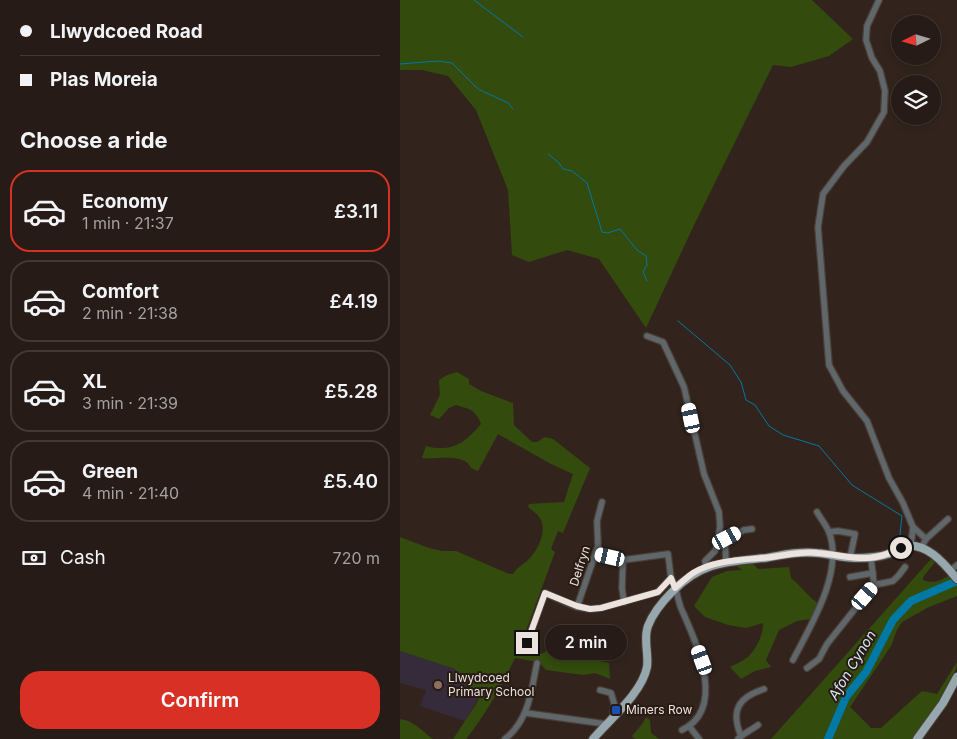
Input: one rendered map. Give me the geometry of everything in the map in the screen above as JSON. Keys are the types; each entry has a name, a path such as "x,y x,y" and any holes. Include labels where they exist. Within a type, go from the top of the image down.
{"main road":[{"path":"593,739 630,698 641,681 647,669 648,656 645,640 647,628 663,601 693,573 726,562 802,552 850,558 871,558 911,546 921,548 935,556 954,576"},
{"path":"917,739 943,703 957,677"}],"street":[{"path":"879,0 867,26 866,40 872,58 880,71 885,92 884,112 867,142 844,166 823,194 818,227 829,365 843,391 868,421 889,478 903,502 913,527 911,546"},
{"path":"648,336 663,342 684,387 704,474 719,512 720,527 717,545 715,551 705,562 706,568"},
{"name":"Delfryn","path":"577,606 598,546 598,521 602,502"},
{"path":"793,660 824,598 833,555 829,532 817,512"},
{"path":"921,548 926,538 948,519"},
{"path":"913,527 926,538"},
{"path":"726,562 725,541 744,530 752,529"},
{"path":"829,532 838,531 855,534 850,558"},
{"path":"596,554 623,560 668,554 671,578 702,660 705,679 706,692 700,712 689,726 682,730"},
{"path":"871,558 874,585"},
{"path":"623,560 622,588 624,602"},
{"path":"954,576 957,565"},
{"path":"807,668 819,659 827,644 874,585 893,581 905,567"},
{"path":"850,577 873,573"},
{"path":"527,643 545,593 577,606 590,609 601,608 658,592 671,578"},
{"path":"505,739 516,731 526,714 537,663"},
{"path":"758,725 750,732 739,737 736,718 741,701 746,696 764,689"},
{"path":"600,690 611,693 613,698 613,718"},
{"path":"526,714 606,724"},
{"path":"689,726 699,739"}],"shaded area":[{"name":"Llwydcoed Primary School","path":"400,651 455,669 462,682 469,688 483,691 465,721 420,706 426,690 400,683"}],"green space":[{"path":"400,0 812,0 853,39 829,56 791,67 773,65 695,223 646,328 599,259 567,250 529,262 512,255 508,190 476,110 448,76 422,70 400,70"},
{"path":"457,372 469,379 469,384 481,391 513,403 514,425 532,442 537,442 545,437 553,439 590,468 563,533 558,531 551,549 555,552 524,636 524,644 542,654 565,638 575,626 591,633 608,635 607,655 594,655 593,658 609,663 610,679 595,673 583,675 546,670 539,662 515,658 493,700 466,739 453,739 483,691 471,688 465,684 455,669 400,651 400,537 429,548 442,551 456,551 513,574 534,552 542,535 543,529 540,518 528,507 529,504 564,502 573,474 551,464 498,434 478,471 471,468 468,463 457,458 422,458 426,446 443,448 457,445 481,424 472,411 456,405 449,408 439,419 430,415 440,395 439,380"},
{"path":"931,559 935,562 923,577 923,580 937,581 950,574 957,584 957,596 929,607 902,622 891,646 850,707 871,728 881,728 922,691 937,694 957,662 952,680 932,713 913,739 771,739"},
{"path":"752,562 758,569 789,567 791,578 818,603 811,619 797,621 779,630 766,660 771,667 755,671 741,679 730,667 746,658 754,650 761,636 763,623 746,628 728,625 705,617 694,606 712,577 727,571 742,570 734,564"},
{"path":"646,717 650,720 651,733 659,739 635,739 632,736"},
{"path":"400,719 414,724 433,739 400,739"}],"waterway":[{"path":"474,0 523,37"},
{"path":"400,64 438,61 452,63 478,89 508,103 513,109"},
{"path":"548,154 563,169 572,171 587,183 602,232 608,233 620,229 637,250 646,256 647,265 643,272 647,281"},
{"path":"678,321 730,365 741,382 746,400 755,405 769,426 783,435 819,446 852,485 902,516 900,534 903,539"},
{"name":"Afon Cynon","path":"828,739 846,697 866,672 893,620 911,601 957,581"}],"place":[{"name":"Llwydcoed Primary School","path":"438,685"},
{"name":"Miners Row","path":"616,710"}],"route":[{"path":"527,643 545,593 577,606 590,609 601,608 658,592 671,578 675,588 693,573 721,563 802,552 850,558 871,558 888,554 901,548"}]}
